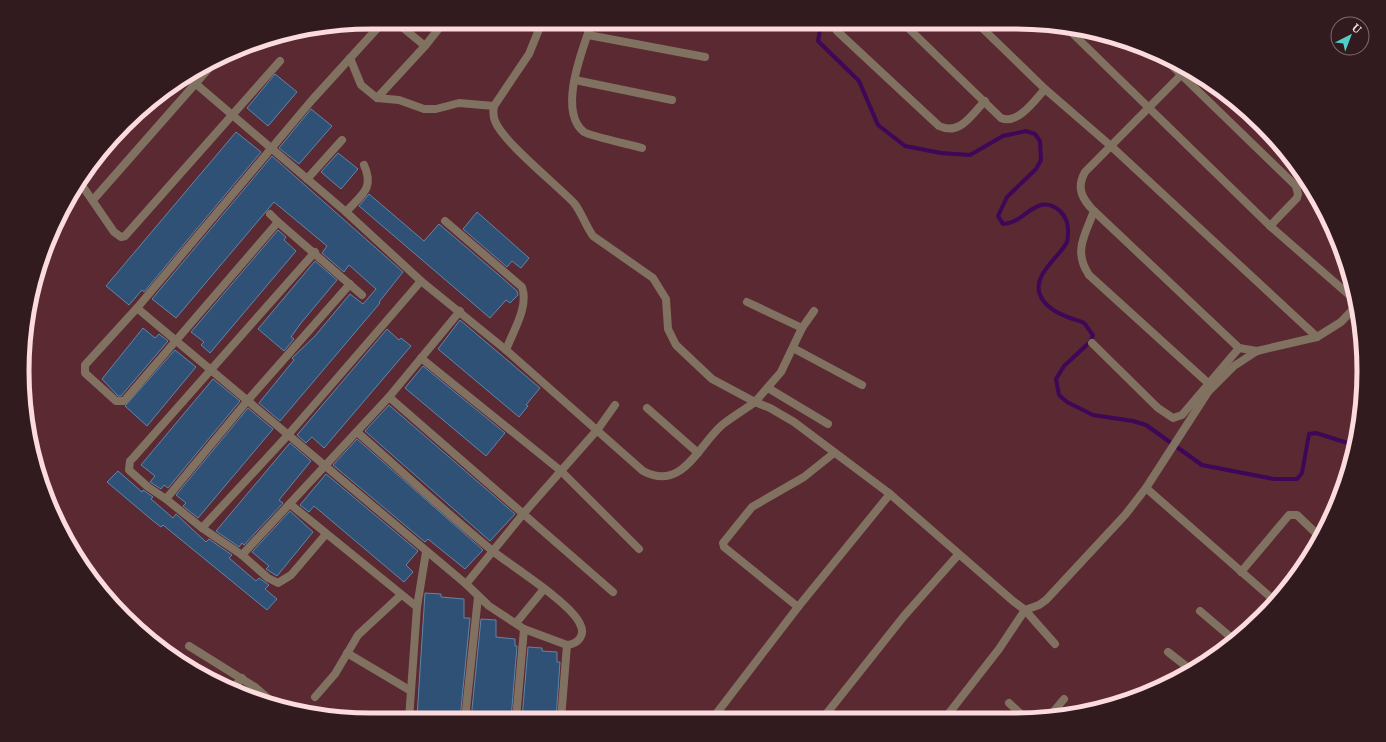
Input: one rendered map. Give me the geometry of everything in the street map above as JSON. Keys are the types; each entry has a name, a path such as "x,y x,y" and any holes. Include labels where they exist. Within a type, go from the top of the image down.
{"street":[{"path":"278,222 124,401 116,401 85,373 85,364 137,308 312,100 377,29"},
{"path":"404,29 425,46"},
{"path":"377,98 425,46 438,29"},
{"path":"539,29 535,43 529,54 494,106 493,112 495,121 502,133 580,210 588,229 593,236 653,278 666,298 668,329 676,345 712,379 755,402 770,408 794,422 834,454 890,494 958,555 1025,610 1055,644"},
{"path":"590,29 575,80 571,106 577,125 584,133 642,148"},
{"path":"909,29 1001,118 1009,120 1018,116 1045,89"},
{"path":"983,29 1045,89 1112,147 1317,337"},
{"path":"837,31 939,126 950,130 956,129 985,101"},
{"path":"588,35 705,57"},
{"path":"1074,35 1150,107 1270,226 1348,294"},
{"path":"350,58 361,85 377,98 400,100 424,109 436,109 459,103 494,106"},
{"path":"83,187 114,232 121,237 125,236 280,61"},
{"path":"1183,73 1112,147 1085,172 1080,186 1086,202 1094,211 1239,348 1257,351"},
{"path":"192,80 271,150 346,212 421,281 460,311 598,429 643,470 652,476 671,476 681,470 722,426 755,402 780,372 802,328 814,311"},
{"path":"93,200 192,80"},
{"path":"575,80 672,100"},
{"path":"1193,80 1296,186 1298,194 1297,198 1270,226"},
{"path":"307,179 342,140"},
{"path":"346,212 368,186 369,179 364,165"},
{"path":"1094,211 1080,252 1081,261 1085,269 1089,275 1208,383"},
{"path":"270,214 315,252 362,295"},
{"path":"445,221 522,287 525,295 523,306 506,350"},
{"path":"315,252 130,461 129,470 132,474 202,528 242,555 268,578 278,583 291,575 326,534"},
{"path":"202,528 288,435 421,281"},
{"path":"166,499 248,400 350,284"},
{"path":"747,302 802,328"},
{"path":"137,308 466,584 489,606 524,629 567,644 572,644 580,639 582,634 580,623 561,602 494,551 357,432"},
{"path":"242,555 389,397 460,311"},
{"path":"949,713 999,649 1025,610 1039,605 1046,600 1125,515 1146,488 1208,392 1234,366 1257,351 1317,337 1341,322 1351,311"},
{"path":"1092,343 1158,408 1173,418 1182,415 1239,348"},
{"path":"793,348 862,386"},
{"path":"421,358 561,471 639,549"},
{"path":"768,388 828,424"},
{"path":"389,397 613,592"},
{"path":"466,584 523,514 598,429 615,405"},
{"path":"647,408 698,453"},
{"path":"798,607 724,547 722,543 752,507 804,477 834,454"},
{"path":"1146,488 1271,597"},
{"path":"716,713 798,607 890,494"},
{"path":"290,504 400,596 417,607"},
{"path":"1241,572 1289,515 1297,515 1316,533"},
{"path":"409,713 417,607 426,552"},
{"path":"827,713 904,616 958,555"},
{"path":"516,623 544,590"},
{"path":"315,697 335,674 358,635 400,596"},
{"path":"466,713 478,597"},
{"path":"1200,611 1230,636"},
{"path":"517,713 524,629"},
{"path":"561,713 567,644"},
{"path":"189,646 256,687 267,697"},
{"path":"1168,652 1187,667"},
{"path":"347,653 411,691"},
{"path":"236,685 242,678"},
{"path":"1055,710 1064,700"},
{"path":"1008,703 1019,713"}],"building":[{"path":"275,74 297,92 268,126 247,108"},
{"path":"311,109 332,126 299,164 279,148"},
{"path":"236,132 261,152 144,292 142,290 129,305 106,286"},
{"path":"338,153 358,169 341,189 321,172"},
{"path":"272,156 403,272 379,302 380,303 280,421 259,403 294,360 292,358 315,336 350,294 363,304 376,289 349,265 344,272 322,253 327,246 274,202 176,318 152,299"},
{"path":"369,194 424,241 439,224 517,291 518,295 510,303 506,300 490,318 359,206"},
{"path":"477,212 529,258 521,268 512,261 507,267 463,229"},
{"path":"278,230 286,237 284,240 296,251 210,353 201,345 204,342 191,332"},
{"path":"315,261 337,280 301,323 291,337 294,339 284,351 258,329"},
{"path":"460,320 540,388 526,405 528,406 519,417 438,349"},
{"path":"143,328 155,338 159,334 168,341 121,396 118,396 102,379"},
{"path":"387,329 399,340 401,338 411,346 324,448 312,437 306,443 297,435"},
{"path":"175,350 196,367 147,426 125,406"},
{"path":"423,366 505,433 486,456 405,388"},
{"path":"213,379 240,401 168,488 164,485 161,489 150,482 155,476 141,465"},
{"path":"389,405 515,514 490,541 365,431"},
{"path":"248,408 273,429 198,518 183,506 186,503 176,495"},
{"path":"357,439 483,550 465,569 428,539 425,542 333,465"},
{"path":"290,443 311,461 279,500 283,503 244,545 242,543 239,547 216,531"},
{"path":"118,471 142,492 143,490 153,497 151,499 173,518 176,514 206,542 209,539 232,555 229,558 256,581 259,578 269,585 265,589 277,599 267,610 163,525 161,527 152,520 107,482"},
{"path":"326,474 418,551 406,565 413,572 404,582 314,506 309,512 300,505"},
{"path":"290,511 313,532 277,576 266,569 269,566 252,552"},
{"path":"425,593 441,594 441,597 464,599 464,618 470,618 461,713 417,713"},
{"path":"481,619 496,620 496,637 515,639 515,646 517,646 511,713 472,713"},
{"path":"528,647 542,648 542,651 557,652 557,662 560,662 556,713 522,713"}],"waterway":[{"path":"821,29 818,41 859,81 878,125 905,146 941,153 970,155 1003,136 1026,131 1035,134 1040,141 1041,160 1036,169 1007,197 998,216 1003,224 1011,223 1037,206 1044,205 1052,206 1060,211 1067,222 1067,242 1042,275 1039,282 1041,297 1047,305 1064,316 1084,323 1093,335 1091,341 1064,366 1056,379 1059,395 1067,402 1093,415 1133,421 1146,425 1202,465 1274,479 1297,479 1302,473 1309,434 1316,433 1349,443"}]}
